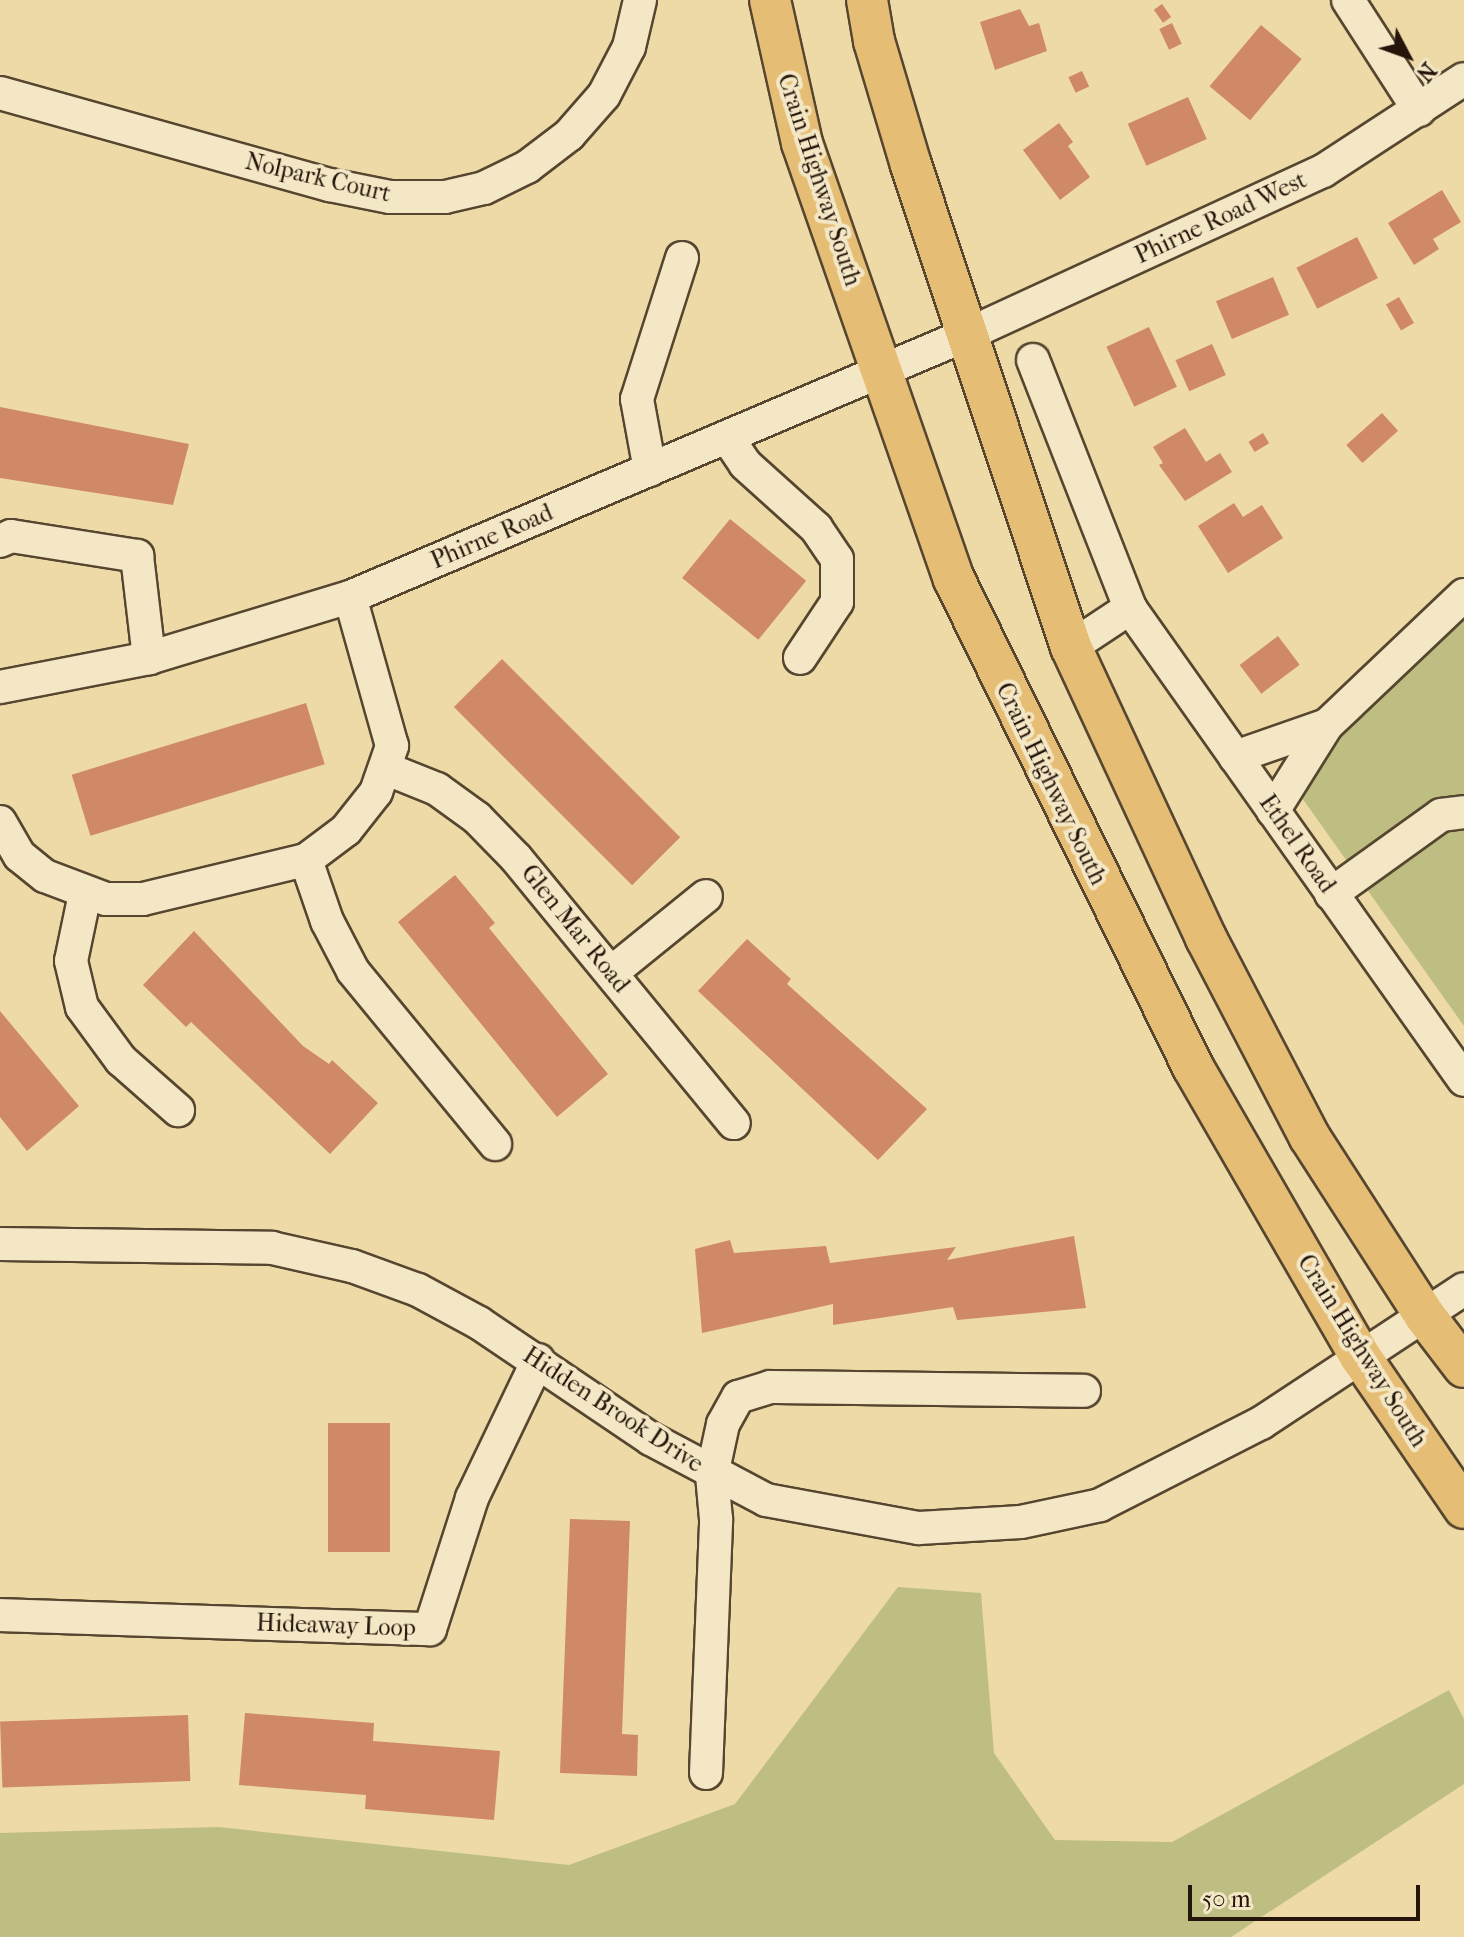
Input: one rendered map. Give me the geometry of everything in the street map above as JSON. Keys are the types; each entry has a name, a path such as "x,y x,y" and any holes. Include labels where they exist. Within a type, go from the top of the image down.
{"main road":[{"name":"Crain Highway South","path":"770,0 802,143 954,579 1016,713 1193,1067 1360,1356 1464,1508"},
{"path":"867,0 874,41 966,335 1071,647 1206,938 1309,1136 1425,1316 1464,1367"}],"street":[{"name":"Nolpark Court","path":"0,93 330,185 390,197 445,197 499,181 569,135 604,95 629,47 640,0"},
{"path":"1348,0 1419,110"},
{"name":"Phirne Road West","path":"966,335 1323,171 1464,79"},
{"path":"650,470 637,399 682,258"},
{"name":"Phirne Road","path":"0,687 149,658 350,597 966,335"},
{"name":"Ethel Road","path":"1033,360 1130,608 1464,1080"},
{"path":"727,437 745,464 816,528 837,559 837,602 800,658"},
{"path":"0,541 11,536 137,556 149,658"},
{"path":"1273,811 1327,725 1464,595"},
{"path":"0,822 20,856 45,876 85,894 143,899 306,860 346,830 387,769 389,722 350,597"},
{"path":"1071,647 1130,608"},
{"path":"1235,757 1327,725"},
{"name":"Glen Mar Road","path":"387,769 437,789 477,818 611,973 734,1123"},
{"path":"1331,894 1441,815 1464,812"},
{"path":"306,860 327,921 353,971 495,1144"},
{"path":"85,894 71,961 82,1007 121,1060 178,1110"},
{"path":"611,973 706,896"},
{"name":"Hidden Brook Drive","path":"0,1244 272,1248 352,1266 418,1290 538,1360 712,1475 766,1500 919,1528 1021,1522 1100,1505 1261,1423 1464,1289"},
{"name":"Hideaway Loop","path":"0,1615 430,1629 472,1498 538,1360"},
{"path":"706,1773 716,1519 712,1475 723,1424 738,1397 770,1387 1084,1391"}],"green space":[{"path":"1464,597 1464,1026 1290,781"},
{"path":"898,1587 981,1593 994,1753 1055,1840 1172,1842 1449,1690 1464,1719 1464,1784 1231,1937 0,1937 0,1833 218,1827 569,1865 735,1804"}],"building":[{"path":"1162,4 1171,17 1163,23 1154,10"},
{"path":"1020,9 1029,26 1039,23 1047,51 995,70 980,22"},
{"path":"1172,23 1182,44 1169,50 1159,29"},
{"path":"1261,25 1302,59 1250,120 1210,86"},
{"path":"1082,71 1089,86 1076,93 1068,77"},
{"path":"1188,97 1207,139 1146,166 1128,124"},
{"path":"1059,123 1073,142 1068,146 1090,177 1060,200 1023,150"},
{"path":"1442,190 1461,222 1433,239 1439,249 1414,265 1388,223"},
{"path":"1357,237 1378,278 1317,309 1296,268"},
{"path":"1273,277 1289,315 1232,339 1216,301"},
{"path":"1399,297 1414,323 1401,330 1386,304"},
{"path":"1149,327 1177,387 1134,407 1106,347"},
{"path":"1212,344 1226,375 1189,391 1175,360"},
{"path":"0,407 189,444 173,505 0,478"},
{"path":"1382,413 1398,431 1362,463 1346,445"},
{"path":"1185,428 1206,462 1220,453 1232,472 1185,501 1159,465 1163,463 1153,447"},
{"path":"1263,433 1269,443 1255,452 1248,442"},
{"path":"1234,503 1243,517 1262,505 1283,538 1228,573 1198,526"},
{"path":"730,519 806,581 758,640 682,578"},
{"path":"1278,636 1300,665 1261,694 1240,665"},
{"path":"502,659 680,837 632,885 454,707"},
{"path":"306,703 325,764 90,836 72,775"},
{"path":"455,875 495,923 489,928 608,1074 557,1117 398,922"},
{"path":"194,931 303,1046 329,1064 332,1060 378,1103 330,1154 191,1022 186,1027 143,985"},
{"path":"747,939 791,979 787,984 927,1109 878,1160 698,991"},
{"path":"0,1011 79,1106 27,1151 0,1117"},
{"path":"1074,1236 1086,1308 957,1320 953,1307 833,1325 833,1304 702,1333 695,1249 730,1240 734,1253 826,1246 830,1263 956,1247 947,1260"},
{"path":"328,1423 390,1423 390,1552 328,1552"},
{"path":"570,1519 630,1521 622,1734 638,1735 637,1776 560,1773"},
{"path":"245,1713 374,1723 373,1741 500,1751 494,1820 365,1809 366,1795 239,1785"},
{"path":"188,1715 190,1781 2,1788 0,1722"}]}
